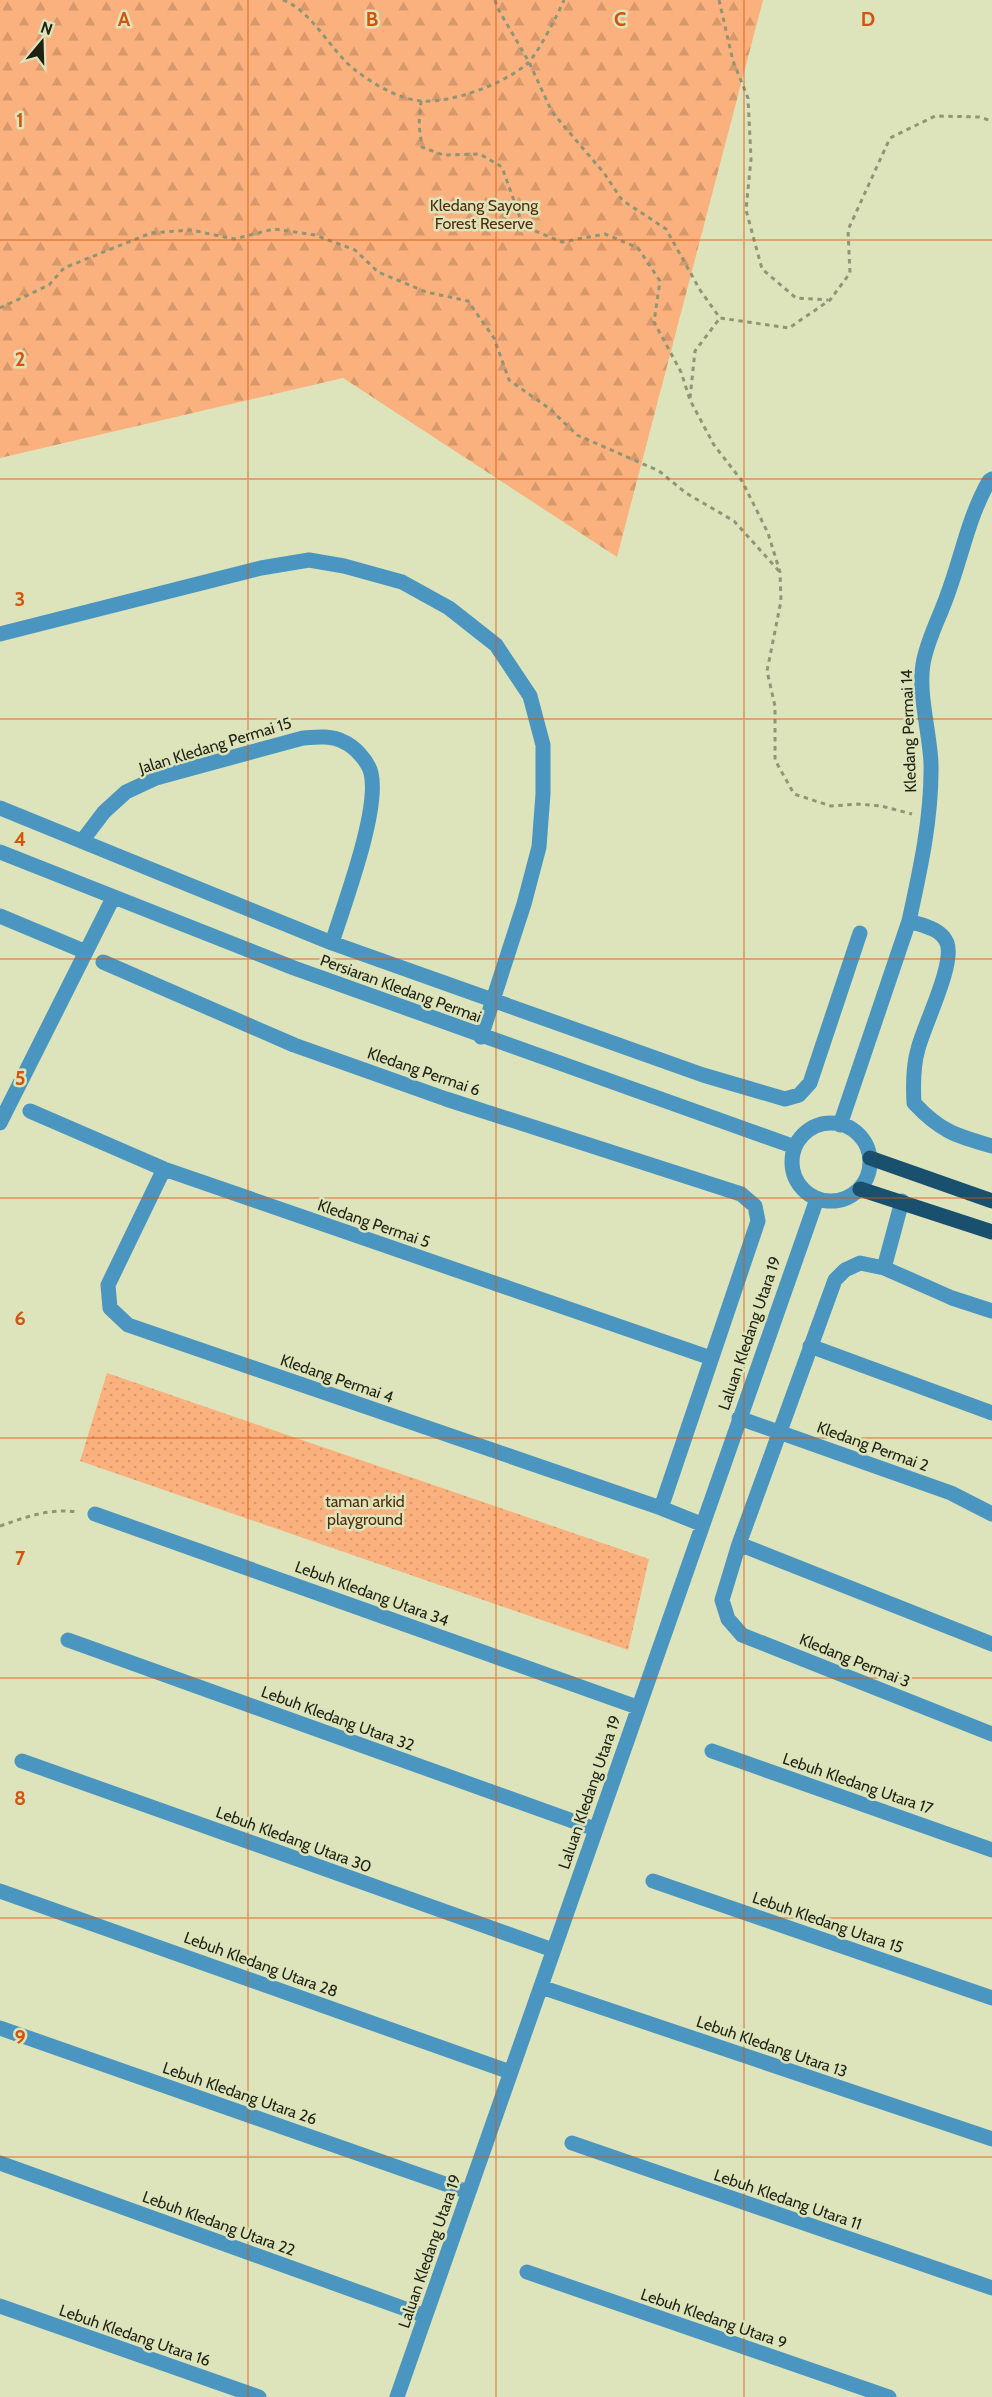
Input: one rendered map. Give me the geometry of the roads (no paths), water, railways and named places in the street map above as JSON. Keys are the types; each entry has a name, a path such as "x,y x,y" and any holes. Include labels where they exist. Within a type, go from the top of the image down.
{"main road":[{"path":"870,1158 992,1201"},
{"path":"860,1189 992,1232"}],"street":[{"name":"Kledang Permai 14","path":"840,1125 909,921 928,818 931,765 922,666 930,637 960,560 974,507 992,479"},
{"path":"0,634 261,568 309,560 344,566 402,582 449,608 496,645 530,696 543,745 543,794 539,847 524,904 481,1036"},
{"name":"Jalan Kledang Permai 15","path":"82,841 104,812 126,792 156,778 303,738 327,737 345,742 358,753 370,771 372,799 363,843 332,943"},
{"path":"0,807 332,943 703,1075 785,1099 798,1095 810,1083 860,933"},
{"name":"Persiaran Kledang Permai","path":"0,852 294,968 795,1148"},
{"path":"1,1120 113,898"},
{"path":"0,916 86,952"},
{"path":"909,921 937,931 947,944 948,963 917,1050 913,1080 914,1103 933,1123 964,1138 992,1146"},
{"name":"Kledang Permai 6","path":"103,962 294,1045 446,1099 741,1194 754,1206 758,1221 711,1358"},
{"name":"Kledang Permai 5","path":"30,1111 164,1169 711,1358"},
{"path":"818,1125 840,1125 860,1137 870,1158 866,1180 851,1196 840,1200 817,1199 800,1187 795,1178 792,1158 795,1148 800,1138 818,1125"},
{"name":"Kledang Permai 4","path":"164,1169 108,1285 110,1308 128,1325 661,1508 701,1524"},
{"name":"Laluan Kledang Utara 19","path":"397,2397 701,1524 817,1199"},
{"path":"884,1268 902,1201"},
{"path":"992,1311 952,1298 884,1268 860,1263 845,1270 835,1280 739,1544 992,1644"},
{"path":"810,1346 992,1413"},
{"path":"661,1508 711,1358"},
{"name":"Kledang Permai 2","path":"739,1418 951,1494 992,1514"},
{"name":"Lebuh Kledang Utara 34","path":"95,1514 637,1707"},
{"name":"Kledang Permai 3","path":"739,1544 722,1600 728,1619 742,1635 992,1734"},
{"name":"Lebuh Kledang Utara 32","path":"68,1640 595,1829"},
{"name":"Lebuh Kledang Utara 17","path":"712,1751 992,1850"},
{"name":"Lebuh Kledang Utara 30","path":"22,1761 553,1950"},
{"name":"Lebuh Kledang Utara 15","path":"653,1881 992,1998"},
{"name":"Lebuh Kledang Utara 28","path":"0,1891 510,2072"},
{"name":"Lebuh Kledang Utara 13","path":"541,1987 992,2139"},
{"name":"Lebuh Kledang Utara 26","path":"0,2028 468,2192"},
{"name":"Lebuh Kledang Utara 11","path":"572,2143 992,2288"},
{"name":"Lebuh Kledang Utara 22","path":"0,2163 425,2316"},
{"name":"Lebuh Kledang Utara 9","path":"527,2272 889,2397"},
{"name":"Lebuh Kledang Utara 16","path":"0,2306 259,2397"}],"park label":[{"name":"Kledang Sayong Forest Reserve","path":"484,214"},
{"name":"taman arkid playground","path":"365,1510"}]}
